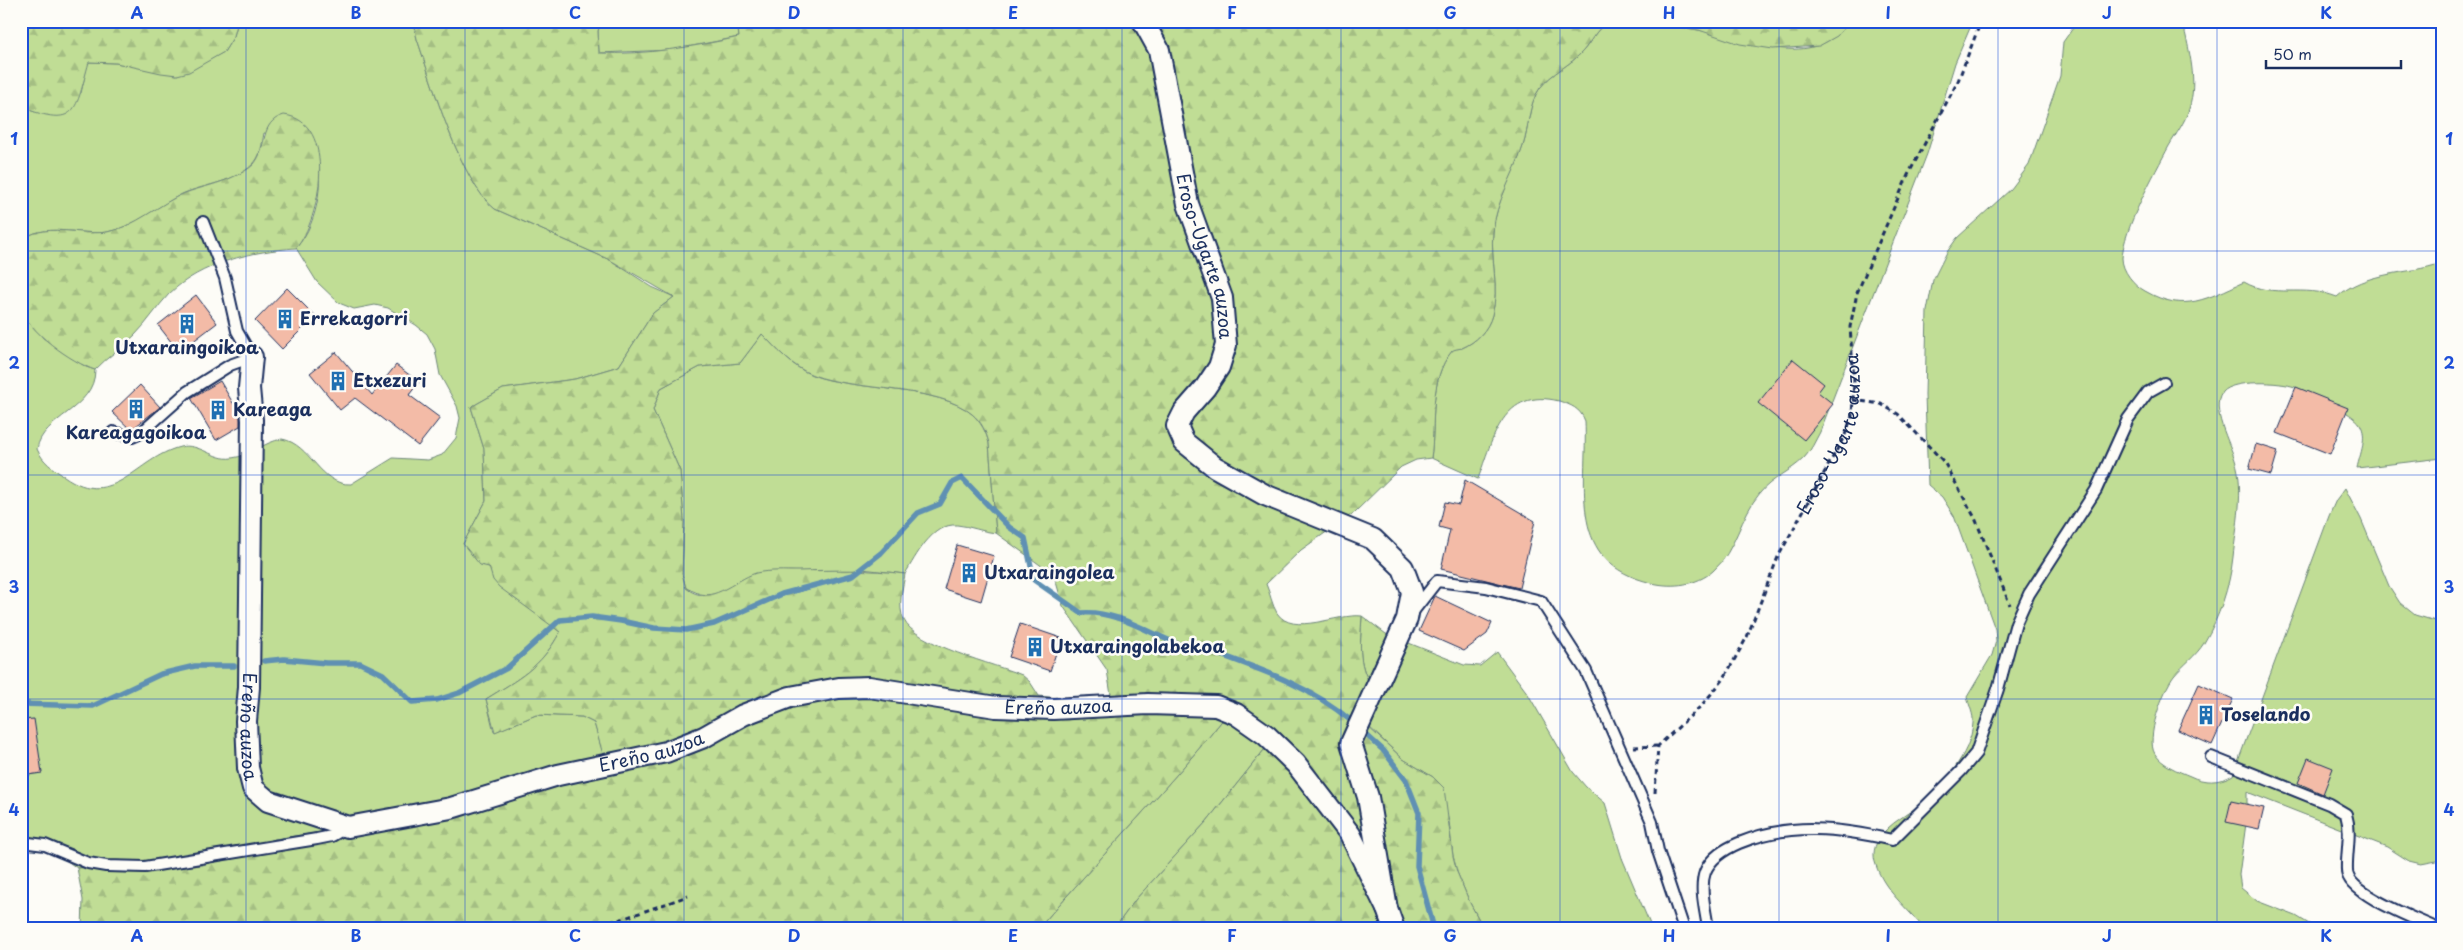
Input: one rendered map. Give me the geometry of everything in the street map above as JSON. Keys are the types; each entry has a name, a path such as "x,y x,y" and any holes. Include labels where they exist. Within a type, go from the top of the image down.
{"street":[{"name":"Eroso-Ugarte auzoa","path":"1143,21 1159,50 1188,204 1222,298 1226,345 1219,367 1206,388 1184,412 1177,426 1184,442 1215,467 1265,495 1373,539 1402,568 1412,592 1407,619 1351,742 1368,796 1387,909 1394,929"},
{"name":"Ereño auzoa","path":"252,357 249,388 252,420 249,687 246,721 248,768 253,788 268,801 348,827 451,808 558,775 666,752 704,737 743,715 790,697 839,688 869,687 996,707 1054,709 1148,704 1216,706 1236,714 1266,735 1296,764 1350,834 1387,909"}],"lane":[{"path":"113,432 132,437 141,433 187,392 230,365 252,357 237,331 225,278 203,222"},
{"path":"1708,929 1704,897 1705,872 1721,851 1757,836 1805,828 1848,830 1892,840 1961,771 1976,753 1998,689 2020,615 2029,594 2096,490 2128,419 2148,392 2164,383"},
{"name":"Eroso-Ugarte auzoa","path":"1407,619 1437,581 1486,587 1541,601 1586,671 1618,744 1652,822 1658,851 1684,929"},
{"path":"2211,757 2329,804 2346,814 2350,827 2346,873 2350,882 2368,896 2438,929"},
{"path":"21,842 44,845 88,863 106,866 145,867 318,840 332,836 348,827"}],"path":[{"name":"Eroso-Ugarte auzoa","path":"1658,746 1701,706 1723,680 1747,637 1778,557 1845,435 1852,416 1854,381 1850,327 1857,293 1908,175 1958,81 1981,21"},
{"path":"1853,400 1881,404 1898,414 1944,462 1975,518 2010,605 2020,615"},
{"path":"1618,744 1633,747 1658,746 1655,794"},
{"path":"584,929 625,918 688,896"}],"green space":[{"path":"21,21 238,21 234,36 224,52 189,72 177,75 116,63 89,62 76,104 71,111 64,115 54,116 21,107"},
{"path":"238,21 413,21 417,39 448,130 470,177 482,196 495,209 610,260 652,287 674,297 653,313 619,366 575,379 503,389 471,407 484,449 486,501 463,544 489,567 511,596 560,632 537,664 518,679 486,699 494,732 536,715 582,717 594,723 607,766 357,827 275,839 232,857 179,868 151,870 97,867 77,868 45,845 21,836 21,308 43,338 86,367 95,370 93,383 87,394 48,429 41,438 37,449 52,468 82,485 97,488 111,485 124,479 164,453 180,447 194,447 219,457 232,458 245,455 282,439 292,442 301,448 331,479 340,483 351,484 393,458 428,460 442,455 456,438 460,418 457,406 440,375 435,349 427,334 388,308 375,305 354,309 339,303 317,282 296,248 310,225 318,197 319,168 314,141 264,133 261,150 257,158 244,171 228,179 182,194 127,226 97,233 51,230 30,235 21,241 21,107 35,112 81,93 88,62 116,63 177,75 224,52 234,36"},
{"path":"413,21 601,21 598,31 599,53 634,53 669,50 739,37 737,21 1611,21 1598,30 1573,61 1555,73 1540,88 1533,101 1523,146 1501,199 1495,220 1492,242 1495,294 1492,315 1488,326 1477,339 1462,348 1453,350 1444,362 1436,388 1431,458 1416,460 1401,467 1355,512 1301,550 1266,584 1277,613 1284,620 1304,624 1362,616 1360,647 1362,665 1375,693 1366,725 1403,759 1433,777 1444,788 1453,856 1457,872 1470,903 1484,929 1114,929 1136,899 1207,821 1277,734 1257,717 1240,708 1233,707 1186,764 1038,929 82,929 83,900 77,868 97,867 151,870 202,865 232,857 275,839 357,827 606,765 594,723 582,717 536,715 495,732 486,699 518,679 537,664 560,632 499,587 493,580 489,567 480,565 463,544 486,501 484,449 471,407 503,389 575,379 619,366 653,313 674,297 610,260 495,209 482,196 470,177 448,130 417,39","holes":["762,334 805,372 851,384 940,398 958,405 978,420 989,443 996,533 1054,575 1063,606 1107,670 1111,695 1087,701 1039,696 1030,682 1022,675 957,653 923,637 911,629 902,615 901,597 905,574 852,570 772,571 747,576 722,591 713,594 704,595 686,588 682,574 684,520 680,471 653,410 661,388 700,367 740,363"]},
{"path":"601,21 737,21 739,37 671,50 599,53 598,31"},
{"path":"1611,21 1644,22 1676,26 1758,45 1798,49 1817,46 1835,37 1850,21 1973,21 1955,63 1927,154 1820,432 1804,458 1770,483 1753,502 1733,544 1721,563 1707,576 1692,582 1676,585 1652,583 1624,573 1605,559 1593,541 1587,520 1585,496 1585,421 1581,413 1571,406 1559,401 1540,399 1525,402 1513,409 1503,419 1495,433 1478,479 1431,458 1436,388 1444,362 1453,350 1462,348 1477,339 1488,326 1492,315 1495,294 1492,242 1495,220 1501,199 1523,146 1533,101 1540,88 1555,73 1573,61 1598,30"},
{"path":"1638,21 1850,21 1837,36 1819,46 1773,49 1740,44 1699,30"},
{"path":"2083,21 2182,21 2188,44 2193,77 2192,98 2189,109 2141,201 2124,246 2122,258 2124,268 2129,277 2145,291 2172,302 2196,301 2244,282 2266,290 2325,293 2337,297 2360,282 2442,263 2442,458 2357,468 2363,446 2362,429 2356,420 2340,409 2301,389 2288,385 2246,383 2228,388 2222,392 2218,407 2222,426 2238,471 2240,496 2232,568 2223,602 2214,623 2201,648 2174,676 2165,692 2154,726 2152,747 2155,754 2175,770 2206,781 2222,780 2233,775 2329,516 2336,500 2345,488 2361,519 2389,586 2400,603 2415,615 2442,623 2442,860 2421,864 2409,861 2387,847 2247,792 2247,816 2239,875 2241,888 2257,901 2296,916 2314,927 2312,929 1924,929 1890,891 1875,861 1875,846 1885,831 1937,789 1961,758 1967,747 1973,723 1967,697 1992,655 1996,641 1995,629 1954,516 1942,497 1928,485 1925,395 1927,311 1933,280 1947,252 1957,238 2011,189 2029,165 2060,76 2063,42 2073,28"},
{"path":"284,115 301,121 312,134 318,152 320,173 312,216 305,234 296,248 262,252 228,260 196,274 169,294 135,335 95,370 63,353 40,335 31,325 24,315 20,298 21,241 30,235 51,230 96,233 117,229 185,193 238,175 254,164 261,150 267,129 276,118"},
{"path":"762,334 791,362 812,375 850,384 939,398 958,405 972,414 983,427 989,443 996,533 957,525 940,529 926,542 905,574 862,569 708,595 686,588 682,574 684,520 680,471 653,410 661,388 700,367 740,363"},
{"path":"1362,616 1386,634 1464,665 1480,666 1497,652 1528,694 1573,772 1586,787 1605,803 1622,858 1652,929 1484,929 1470,903 1457,872 1449,821 1433,777 1403,759 1366,724 1375,693 1362,665 1360,647"},
{"path":"1233,707 1240,708 1257,717 1277,734 1207,821 1136,899 1114,929 1038,929 1186,764"}],"building":[{"name":"Errekagorri","path":"287,288 315,316 282,349 255,321"},
{"name":"Utxaraingoikoa","path":"196,295 217,323 179,352 158,325"},
{"path":"336,352 372,395 396,365 419,382 409,395 440,418 418,446 355,398 340,410 310,373"},
{"path":"1793,359 1824,384 1818,392 1833,404 1804,440 1758,403"},
{"name":"Kareaga","path":"220,381 240,415 240,426 216,440 191,398"},
{"name":"Kareagagoikoa","path":"140,385 160,407 131,430 112,412"},
{"path":"2296,387 2348,408 2330,454 2277,433"},
{"path":"2256,444 2278,451 2271,475 2249,469"},
{"path":"1465,480 1535,521 1519,588 1441,569 1450,530 1439,527 1445,502 1459,505"},
{"name":"Utxaraingolea","path":"957,545 994,556 981,601 944,589"},
{"path":"1435,596 1492,623 1487,634 1464,651 1419,631"},
{"name":"Utxaraingolabekoa","path":"1020,624 1061,638 1050,671 1009,657"},
{"name":"Toselando","path":"2199,684 2233,699 2212,745 2178,730"},
{"path":"34,719 42,773 21,776 21,720"},
{"path":"2308,758 2333,768 2323,794 2298,783"},
{"path":"2231,801 2264,808 2259,829 2226,822"}],"waterway":[{"path":"264,661 284,659 326,663 360,663 383,674 412,702 437,700 459,693 507,668 560,620 592,617 654,628 686,630 714,624 782,594 853,575 881,553 918,513 940,504 952,483 962,478 1009,527 1025,538 1034,580 1081,613 1095,613 1121,619 1185,647 1218,654 1253,667 1288,681 1336,709 1350,720"},
{"path":"21,704 93,706 161,674 195,666 234,666"},
{"path":"1362,731 1383,750 1406,780 1419,813 1417,866 1434,929"}],"place":[{"name":"Errekagorri","path":"285,319"},
{"name":"Utxaraingoikoa","path":"187,324"},
{"name":"Etxezuri","path":"338,381"},
{"name":"Kareagagoikoa","path":"136,409"},
{"name":"Kareaga","path":"218,410"},
{"name":"Utxaraingolea","path":"969,573"},
{"name":"Utxaraingolabekoa","path":"1035,647"},
{"name":"Toselando","path":"2206,715"}]}
